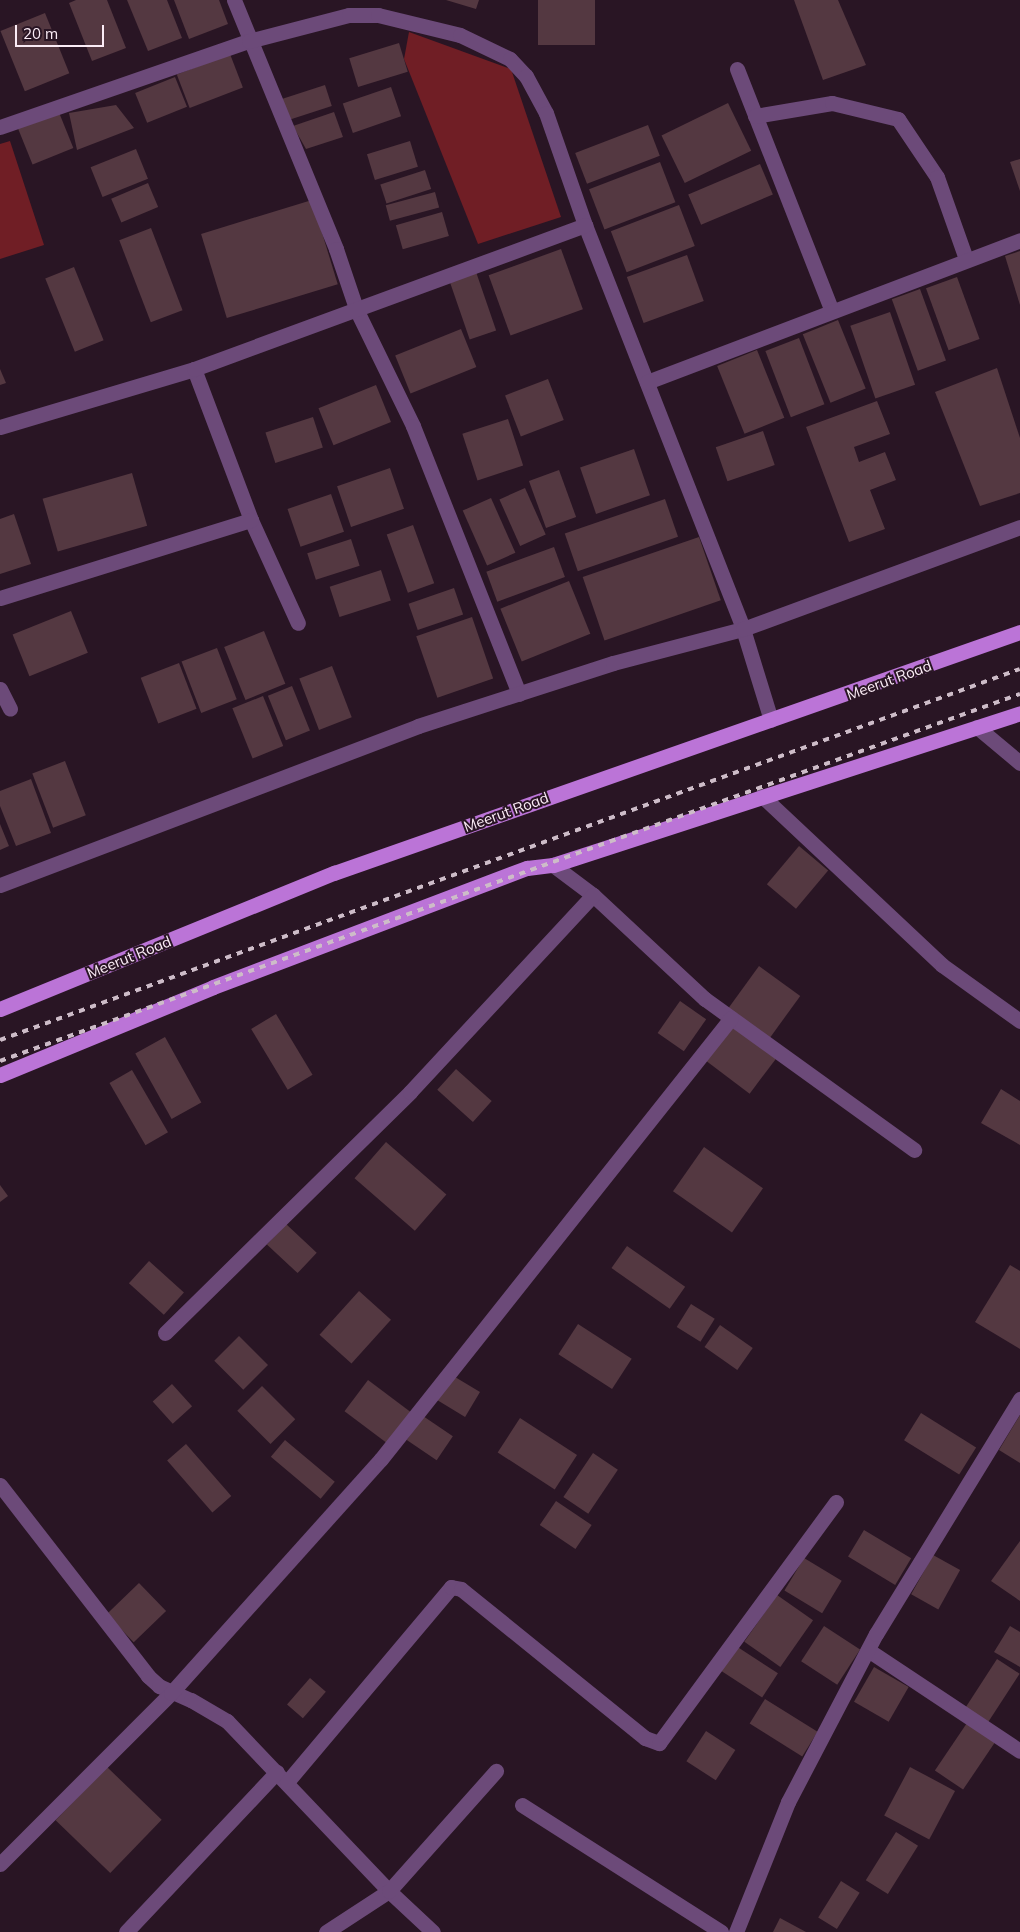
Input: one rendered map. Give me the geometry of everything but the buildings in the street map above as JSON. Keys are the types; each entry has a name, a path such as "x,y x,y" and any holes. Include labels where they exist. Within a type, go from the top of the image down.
{"main road":[{"name":"Meerut Road","path":"0,1010 334,873 1020,632"},
{"path":"0,1075 213,987 527,868 553,865 1020,713"}],"street":[{"path":"234,0 249,41 336,249 357,311 413,426 519,694"},
{"path":"0,128 249,41 349,15 378,15 460,35 492,49 510,60 526,76 546,113 585,225 743,629 771,720"},
{"path":"737,68 832,311"},
{"path":"756,116 832,103 898,119 937,177 966,259"},
{"path":"0,427 194,370 585,225"},
{"path":"647,382 1020,240"},
{"path":"194,370 251,520 298,623"},
{"path":"0,598 251,520"},
{"path":"0,885 418,726 613,663 743,629 1020,527"},
{"path":"0,689 10,709"},
{"path":"977,727 1020,762"},
{"path":"762,796 942,965 1020,1021"},
{"path":"553,865 593,896 705,999 914,1150"},
{"path":"165,1333 410,1092 593,896"},
{"path":"0,1864 171,1692 381,1459 731,1018"},
{"path":"736,1932 788,1802 868,1650 1020,1398"},
{"path":"0,1485 148,1676 171,1692 192,1700 227,1722 282,1777 389,1891 433,1932"},
{"path":"126,1932 282,1777 451,1587 461,1589 645,1738 659,1743 836,1502"},
{"path":"868,1650 1020,1751"},
{"path":"326,1932 389,1891 496,1772"},
{"path":"522,1805 721,1932"}],"shaded area":[{"path":"409,32 511,69 561,217 478,244 404,59"},
{"path":"10,141 44,245 0,259 0,144"}],"railway":[{"path":"0,1040 1020,669"},
{"path":"0,1061 1020,694"}]}
